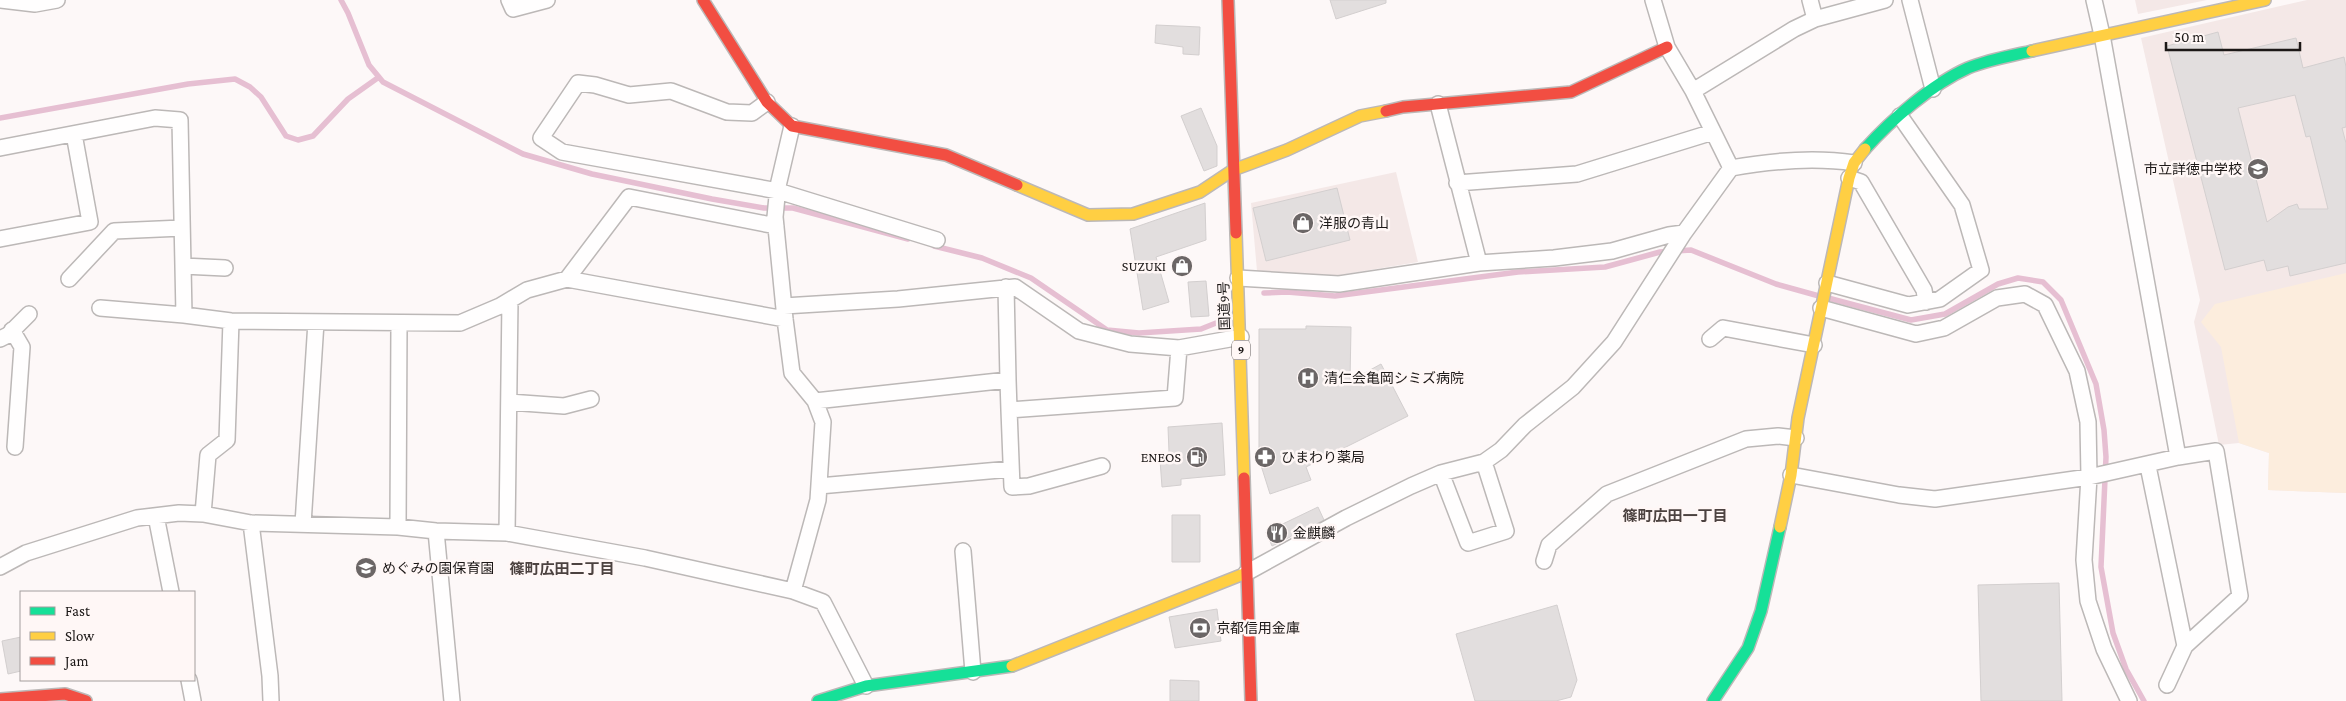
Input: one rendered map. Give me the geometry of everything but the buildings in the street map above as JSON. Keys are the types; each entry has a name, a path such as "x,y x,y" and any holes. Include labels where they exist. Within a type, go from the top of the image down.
{"main road":[{"path":"703,0 767,102 792,126 815,128 946,155 1088,215 1133,214 1200,192 1234,170 1287,150 1360,116 1403,107 1571,92 1667,47"},
{"name":"国道9号","path":"1228,0 1251,701"},
{"path":"1712,701 1748,648 1762,611 1791,475 1798,418 1851,170 1865,148 1933,89 1960,72 1977,65 2102,35 2265,0"},
{"path":"818,701 866,686 1013,666 1246,573"},
{"path":"0,699 64,694 86,701"},
{"path":"1712,701 1719,701"}],"street":[{"path":"1,0 35,4 57,0"},
{"path":"510,0 513,9 547,0"},
{"path":"1653,0 1667,47 1693,91 1731,168"},
{"path":"1810,0 1815,19"},
{"path":"1693,91 1794,29 1815,19 1885,0"},
{"path":"1910,0 1933,89"},
{"path":"2094,0 2102,35 2178,457"},
{"path":"767,102 752,113 727,112 671,91 629,94 595,85 578,83 542,138 562,152 778,192 937,240"},
{"path":"1438,104 1479,263"},
{"path":"1827,283 1908,305 1940,299 1981,270 1962,205 1900,116"},
{"path":"0,148 154,118 180,120 184,315"},
{"path":"792,126 778,192 776,226 784,312 792,373 815,401 823,422 818,500 793,591"},
{"path":"1457,183 1577,174 1713,132"},
{"path":"0,239 90,222 74,134"},
{"path":"1246,573 1346,518 1411,486 1441,474 1484,462 1501,450 1525,425 1573,388 1614,342 1684,234 1731,168 1761,163 1840,161 1861,182 1924,290 1926,302"},
{"path":"566,279 629,197 776,226"},
{"path":"69,279 114,231 182,228"},
{"path":"1238,278 1339,284 1479,263 1554,258 1612,251 1669,235 1684,234"},
{"path":"183,266 225,268"},
{"path":"100,308 231,321 399,324 460,323 527,290 566,279 784,312 898,298 1015,287 1079,331 1130,344 1179,348 1240,337"},
{"path":"1006,287 1012,487 1030,486 1102,466"},
{"path":"1821,308 1916,334 1944,328 1997,298 2025,294 2045,305 2077,371 2088,422 2089,477 2084,560 2088,601 2104,649 2129,701"},
{"path":"507,533 510,300"},
{"path":"14,447 22,346 6,334 29,314"},
{"path":"203,514 208,455 227,440 231,321"},
{"path":"303,524 316,322"},
{"path":"398,527 399,324"},
{"path":"1710,339 1724,328 1814,345"},
{"path":"1009,410 1175,398 1179,348"},
{"path":"815,401 1008,380"},
{"path":"509,402 564,406 591,399"},
{"path":"1544,560 1549,545 1607,494 1746,439 1778,436 1796,438"},
{"path":"1791,475 1899,496 1935,500 2089,477 2148,466 2178,457 2216,452 2240,596 2185,646 2167,686"},
{"path":"1441,474 1468,543 1506,531 1484,462"},
{"path":"2148,466 2185,646"},
{"path":"819,486 1011,469"},
{"path":"0,567 26,553 137,518 179,513 203,514 251,523 398,527 436,531 507,533 645,558 793,591 824,602 866,686"},
{"path":"156,516 171,591"},
{"path":"251,523 270,676 271,701"},
{"path":"436,531 452,701"},
{"path":"963,551 973,672"},
{"path":"189,681 193,701"}],"shaded area":[{"path":"2135,0 2207,0 2138,14"},
{"name":"市立詳徳中学校","path":"2307,0 2346,0 2346,493 2268,490 2269,453 2239,443 2219,445 2194,322 2200,300 2141,38"},
{"path":"1396,172 1418,262 1328,277 1257,271 1251,203"},
{"path":"2346,273 2346,493 2268,490 2269,453 2239,443 2221,347 2201,322 2215,304"}],"waterway":[{"path":"341,0 369,65 383,82 523,154 592,174 712,199 764,208 793,208 908,239"},
{"path":"0,118 188,84 235,79 250,87 261,97 286,136 298,140 313,136 348,99 379,77"},
{"path":"934,246 982,258 1031,278 1107,330 1139,333 1201,329 1216,323"},
{"path":"1264,293 1287,292 1335,296 1518,272 1605,267 1660,252 1691,250 1776,284 1819,296"},
{"path":"1828,298 1911,320 1945,314 1998,284 2018,278 2043,282 2061,300 2096,384 2104,430 2106,457 2101,567 2113,633 2126,669 2144,701"}],"traffic: fast":[{"path":"1865,149 1887,126 1940,83 1968,68 1999,58 2032,51"},
{"path":"1713,701 1748,648 1761,611 1780,527"},
{"path":"818,701 866,686 1012,666"}],"traffic: slow":[{"path":"2032,51 2265,0"},
{"path":"1017,185 1088,215 1133,214 1200,192 1233,170 1287,150 1360,116 1386,111"},
{"path":"1780,527 1791,475 1798,418 1849,178 1854,163 1865,149"},
{"path":"1236,233 1244,478"},
{"path":"1012,666 1246,573"}],"traffic: jam":[{"path":"703,0 767,102 792,126 946,155 1017,185"},
{"path":"1228,0 1236,233"},
{"path":"1386,111 1403,107 1571,92 1667,47"},
{"path":"1244,478 1251,701"},
{"path":"0,699 65,694 86,701"}],"place":[{"name":"市立詳徳中学校","path":"2258,169"},
{"name":"洋服の青山","path":"1303,223"},
{"name":"SUZUKI","path":"1182,266"},
{"name":"清仁会亀岡シミズ病院","path":"1308,378"},
{"name":"ENEOS","path":"1197,457"},
{"name":"ひまわり薬局","path":"1265,457"},
{"name":"金麒麟","path":"1277,533"},
{"name":"めぐみの園保育園","path":"366,568"},
{"name":"京都信用金庫","path":"1200,628"}],"district":[{"name":"篠町広田一丁目","path":"1675,516"},
{"name":"篠町広田二丁目","path":"562,569"}]}
